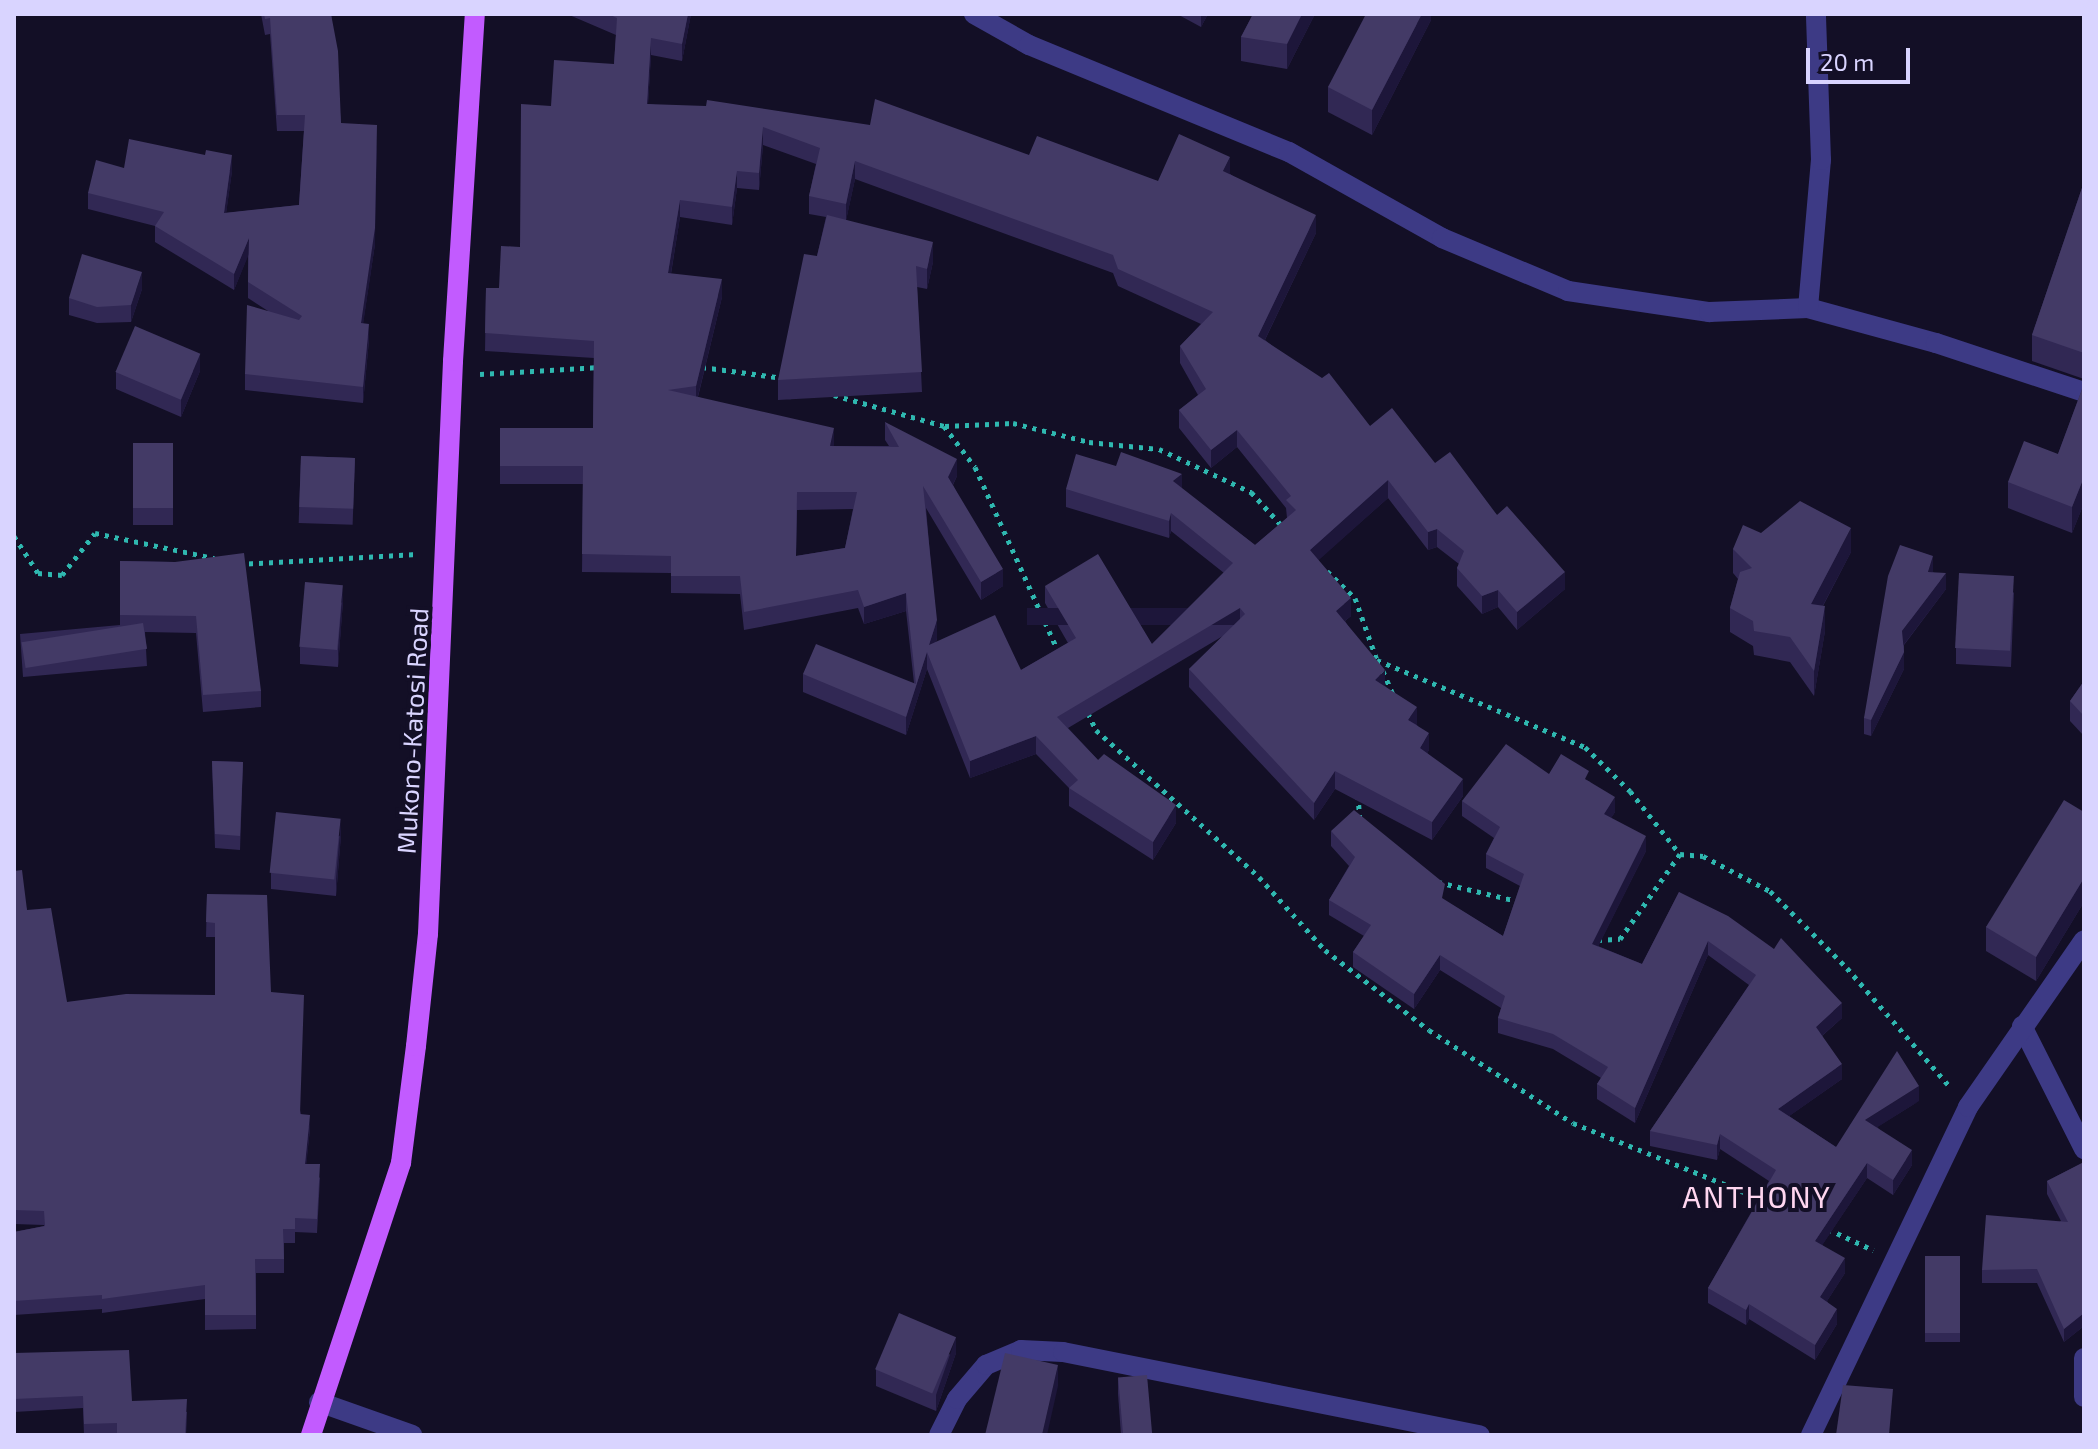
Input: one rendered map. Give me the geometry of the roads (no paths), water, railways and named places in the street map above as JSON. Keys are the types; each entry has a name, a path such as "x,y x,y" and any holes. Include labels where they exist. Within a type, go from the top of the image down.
{"main road":[{"name":"Mukono-Katosi Road","path":"311,1435 319,1402 401,1163 428,934 453,361 475,14"}],"street":[{"path":"974,14 1029,45 1289,152 1442,238 1568,291 1709,312 1808,308 1936,343 2084,392"},
{"path":"1808,308 1821,160 1816,14"},
{"path":"1811,1435 1968,1107 2084,940"},
{"path":"2022,1026 2084,1149"},
{"path":"939,1435 957,1399 986,1365 1021,1350 1063,1352 1480,1435"},
{"path":"2084,1358 2084,1397"},
{"path":"319,1402 412,1435"}],"district":[{"name":"ANTHONY","path":"1757,1196"}]}
